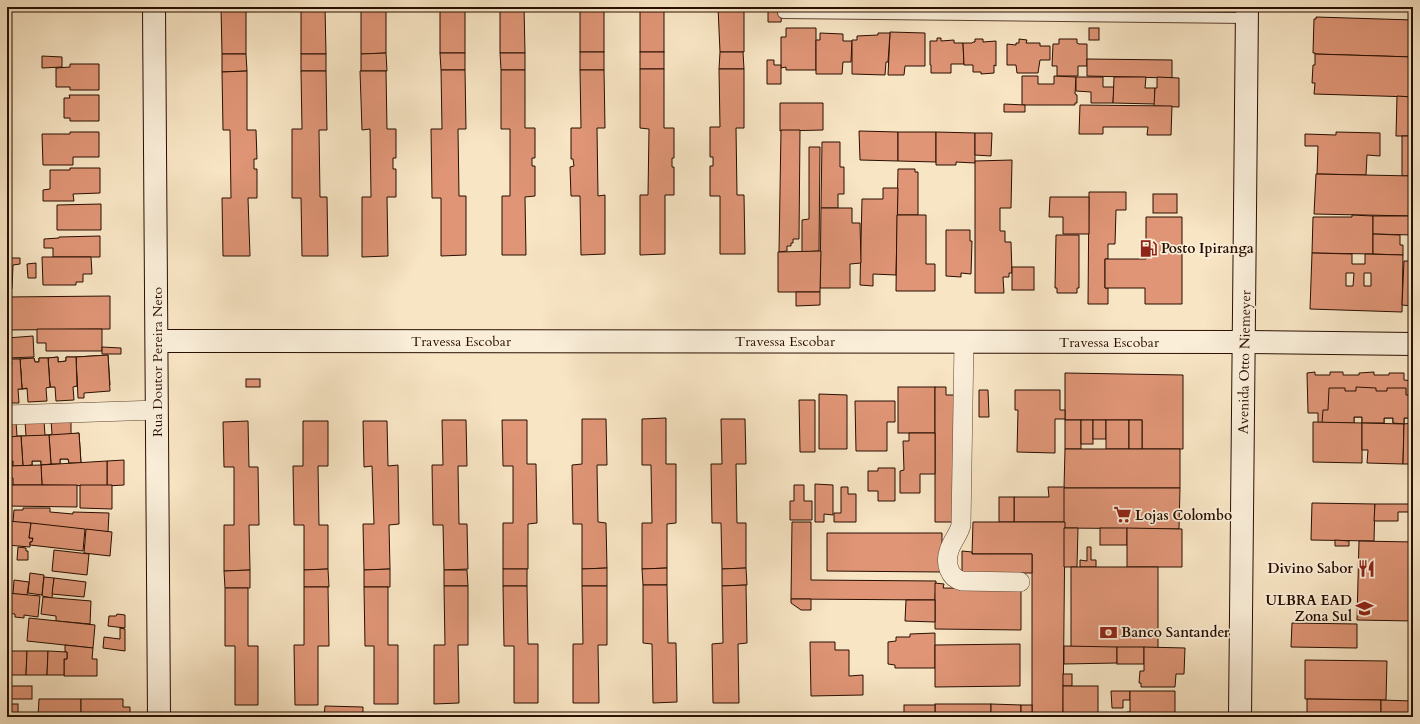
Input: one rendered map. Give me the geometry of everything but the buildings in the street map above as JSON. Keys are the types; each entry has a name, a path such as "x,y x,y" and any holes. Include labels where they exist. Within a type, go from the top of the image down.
{"street":[{"name":"Rua Doutor Pereira Neto","path":"154,7 159,717"},
{"name":"Avenida Otto Niemeyer","path":"1240,717 1247,12"},
{"name":"Travessa Escobar","path":"156,341 1244,342 1413,344"},
{"path":"964,342 961,525 948,553 948,566 950,574 955,579 962,581 1020,582"},
{"path":"7,415 157,410"}],"lane":[{"path":"783,13 1247,12"}],"place":[{"name":"Posto Ipiranga","path":"1148,248"},
{"name":"Lojas Colombo","path":"1122,515"},
{"name":"Divino Sabor","path":"1366,568"},
{"name":"ULBRA EAD Zona Sul","path":"1365,608"},
{"name":"Banco Santander","path":"1108,632"}]}
